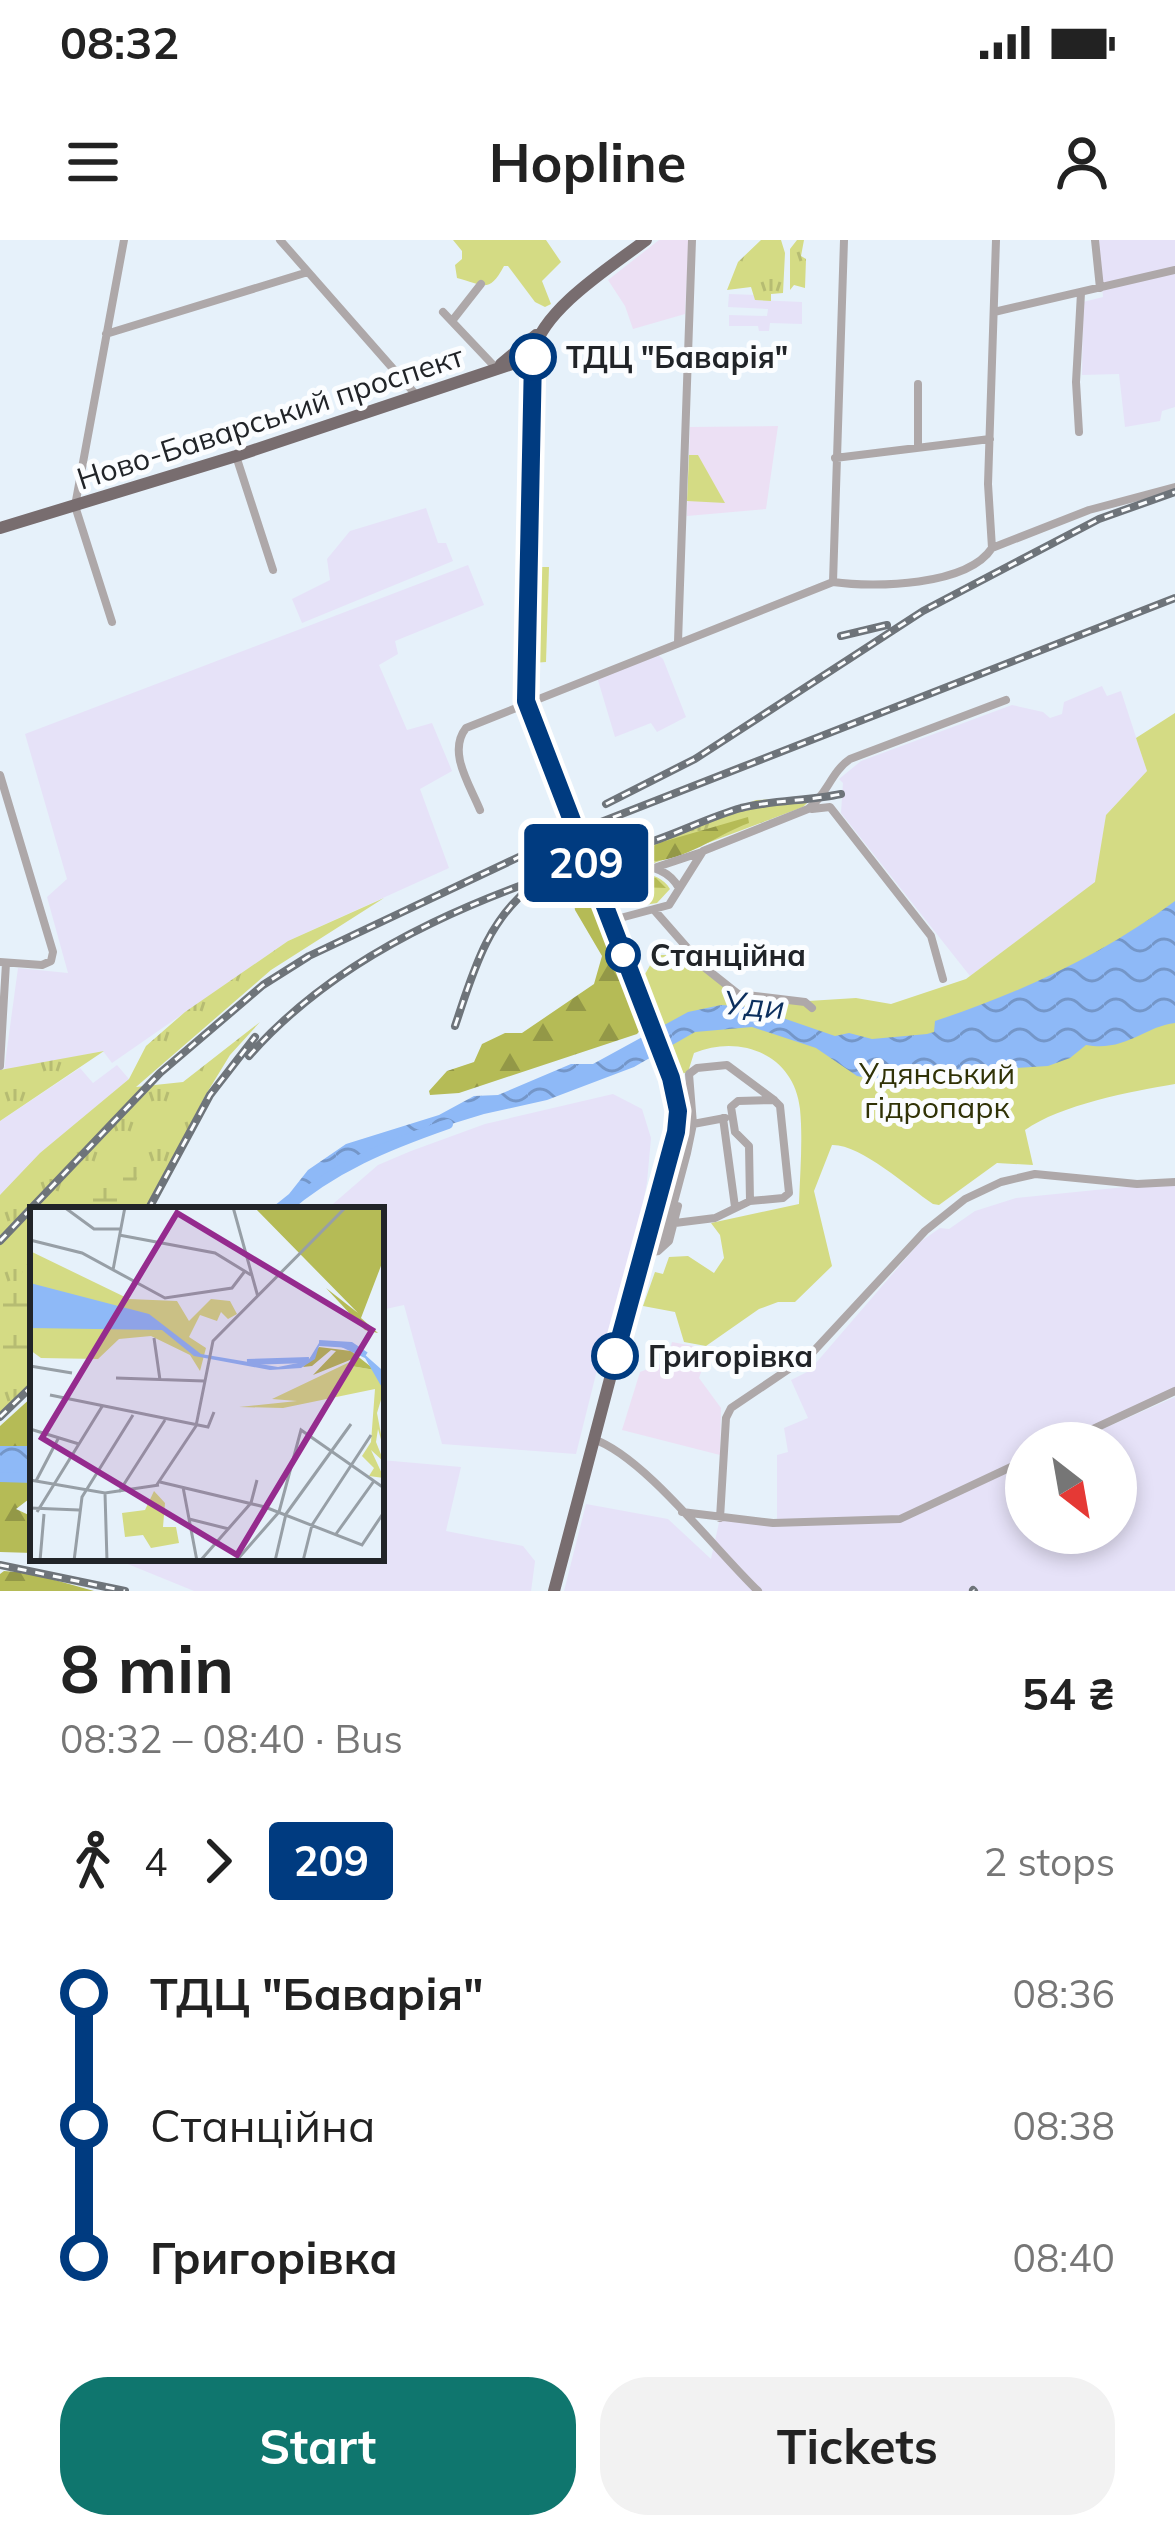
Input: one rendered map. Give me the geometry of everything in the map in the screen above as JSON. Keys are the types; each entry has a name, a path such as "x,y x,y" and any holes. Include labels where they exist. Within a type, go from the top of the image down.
{"main road":[{"path":"496,368 573,297 646,240"},
{"path":"541,330 533,357 526,701 671,1078 678,1111 554,1591"},
{"name":"Ново-Баварський проспект","path":"0,528 533,357"},
{"path":"496,368 511,370 532,392"}],"street":[{"path":"112,622 75,506 124,240"},
{"path":"280,240 417,396"},
{"path":"678,642 692,240"},
{"path":"833,581 844,240"},
{"path":"992,548 996,240"},
{"path":"1095,240 1100,288"},
{"path":"994,312 1175,270"},
{"path":"106,334 308,272"},
{"path":"452,321 482,284"},
{"path":"1078,432 1081,292"},
{"path":"443,312 496,368"},
{"path":"918,384 918,447"},
{"path":"836,458 990,439"},
{"path":"236,456 273,570"},
{"path":"480,810 458,757 458,738 466,728 833,581 860,586 952,574 983,561 992,548 1089,510 1175,487"},
{"path":"943,979 932,936 830,807 831,783 836,769 850,759 1006,700"},
{"path":"0,775 52,952 51,961 42,965 3,963 0,1066"},
{"path":"808,809 831,783"},
{"path":"525,896 604,867 654,868 808,809 830,807"},
{"path":"609,921 669,905 703,851"},
{"path":"654,868 668,874 680,890"},
{"path":"655,911 708,971 738,994 805,1002 812,1008"},
{"path":"657,1252 693,1124 689,1074 727,1065 780,1106 789,1192 783,1198 750,1201 715,1217 675,1222"},
{"path":"735,1207 728,1118 734,1102 774,1100"},
{"path":"693,1124 728,1118"},
{"path":"728,1118 734,1132 749,1146 750,1201"},
{"path":"720,1518 727,1418 734,1404 812,1354 940,1216 1001,1182 1035,1174 1175,1183"},
{"path":"642,1257 670,1241 678,1186"},
{"path":"1107,1422 1175,1390"},
{"path":"592,1438 615,1446 758,1591"},
{"path":"682,1512 773,1523 900,1519 1005,1470"}],"shaded area":[{"path":"659,240 689,240 685,314 633,329 608,280"},
{"path":"1098,240 1175,240 1175,407 1162,411 1160,421 1125,427 1119,374 1082,375 1083,302 1103,297"},
{"path":"729,294 802,302 802,324 770,323 769,331 729,326 729,315 767,316 768,309 728,307"},
{"path":"778,426 766,509 687,516 690,427"},
{"path":"426,508 438,543 446,543 453,561 302,623 292,599 330,580 327,559 350,531"},
{"path":"468,565 484,605 395,641 398,654 379,665 407,730 432,723 452,771 420,789 449,868 288,941 112,1063 103,1051 4,1071 18,968 68,973 47,897 67,879 25,734"},
{"path":"657,654 686,717 657,732 651,723 615,737 597,677"},
{"path":"1102,686 1107,696 1121,691 1147,771 1106,815 1096,882 970,976 841,813 843,783 839,779 861,761 1012,705 1050,718 1062,714 1064,702"},
{"path":"117,1065 129,1079 41,1153 0,1196 0,1121 80,1068 93,1083"},
{"path":"613,1094 642,1109 651,1138 633,1258 603,1346 576,1454 442,1444 404,1305 384,1309 384,1207 329,1207 378,1165 485,1124"},
{"path":"1175,1182 1175,1391 1108,1422 1005,1422 1005,1554 1137,1554 1137,1422 1118,1422 1175,1397 1175,1591 564,1591 586,1504 668,1519 711,1559 720,1518 777,1522 777,1455 788,1452 784,1428 808,1418 791,1380 809,1371 920,1242 975,1211 1016,1198"},
{"path":"672,1342 709,1349 699,1378 721,1408 720,1455 622,1430 640,1372 666,1362"},
{"path":"384,1460 461,1467 446,1531 523,1546 535,1561 531,1591 194,1591 120,1561 384,1561"}],"green space":[{"path":"453,240 546,240 561,262 542,281 551,304 545,307 535,302 508,266 490,284 457,278 455,265 462,251"},
{"path":"761,240 781,240 785,253 783,293 771,294 771,301 755,300 751,287 727,290 738,262"},
{"path":"797,240 804,240 805,288 794,285 790,290 790,249"},
{"path":"689,455 698,455 725,503 687,501"},
{"path":"533,567 549,567 546,662 532,663"},
{"name":"Удянський гідропарк","path":"1175,713 1175,1084 1097,1100 1040,1121 1025,1130 1033,1165 997,1163 939,1205 856,1151 832,1145 814,1191 832,1266 795,1302 759,1309 706,1346 684,1342 675,1312 643,1306 655,1272 663,1274 669,1257 688,1256 714,1273 724,1258 720,1235 711,1223 799,1204 801,1121 796,1090 787,1074 762,1053 729,1046 712,1048 694,1053 688,1072 678,1075 641,981 656,955 684,955 738,996 808,1001 856,998 891,1004 966,979 1095,882 1106,815 1147,771 1136,738"},
{"path":"756,800 809,801 803,807 649,865 600,863"},
{"path":"748,817 749,823 686,853 647,861 651,847 662,842"},
{"path":"602,871 649,874 670,889 657,903 632,907 613,894"},
{"path":"643,875 656,878 666,888 639,887 625,898 615,888"},
{"path":"588,884 630,983 627,989 642,1028 637,1034 459,1093 430,1095 447,1071 474,1062 482,1044 505,1033 522,1033 594,984 602,956 575,910 573,895"},
{"path":"384,898 271,970 136,1087 183,1082 260,1022 230,1055 205,1096 148,1207 30,1207 30,1385 0,1414 0,1195 40,1153 129,1079 146,1046 185,1012 288,941"},
{"path":"104,1051 0,1121 0,1070"},
{"path":"137,1152 139,1171 131,1200 116,1207 73,1207 108,1170"},
{"path":"30,1258 30,1357 0,1375 0,1294 18,1280"},
{"path":"30,1399 30,1446 0,1446 0,1426"},
{"path":"0,1480 30,1481 30,1498 16,1509 30,1516 30,1553 0,1552"},
{"path":"4,1571 30,1573 94,1591 0,1591"}],"water":[{"path":"1175,901 1175,1023 1112,1045 1086,1045 1070,1058 1048,1066 946,1072 938,1068 881,1081 857,1076 816,1048 752,1027 695,1032 634,1067 547,1100 396,1141 320,1179 284,1207 273,1207 308,1170 346,1144 439,1115 474,1096 498,1095 571,1064 593,1064 688,1012 721,1005 751,1007 835,1036 849,1033 872,1039 927,1034 934,1032 935,1021 1060,971"},
{"path":"0,1446 30,1446 30,1477 0,1477"}],"waterway":[{"name":"Уди","path":"288,1207 362,1159 448,1124"},
{"name":"Уди","path":"0,1477 30,1478"}],"railway":[{"path":"606,804 695,759 923,611 1099,519 1175,492"},
{"path":"32,1207 160,1073 263,985 309,956 555,840 1175,598"},
{"path":"841,636 887,625"},
{"path":"249,1056 289,1015 334,980 432,923 538,879 741,808 841,794"},
{"path":"455,1026 492,932 532,886"},
{"path":"150,1207 210,1095 255,1037"},
{"path":"0,1241 30,1210"},
{"path":"0,1417 30,1388"},
{"path":"0,1565 125,1591"}],"bus line":[{"name":"209","path":"533,357 526,701 671,1078 678,1111 615,1356"}],"place":[{"name":"ТДЦ \"Баварія\"","path":"533,357"},
{"name":"Станційна","path":"623,955"},
{"name":"Григорівка","path":"615,1356"}]}
